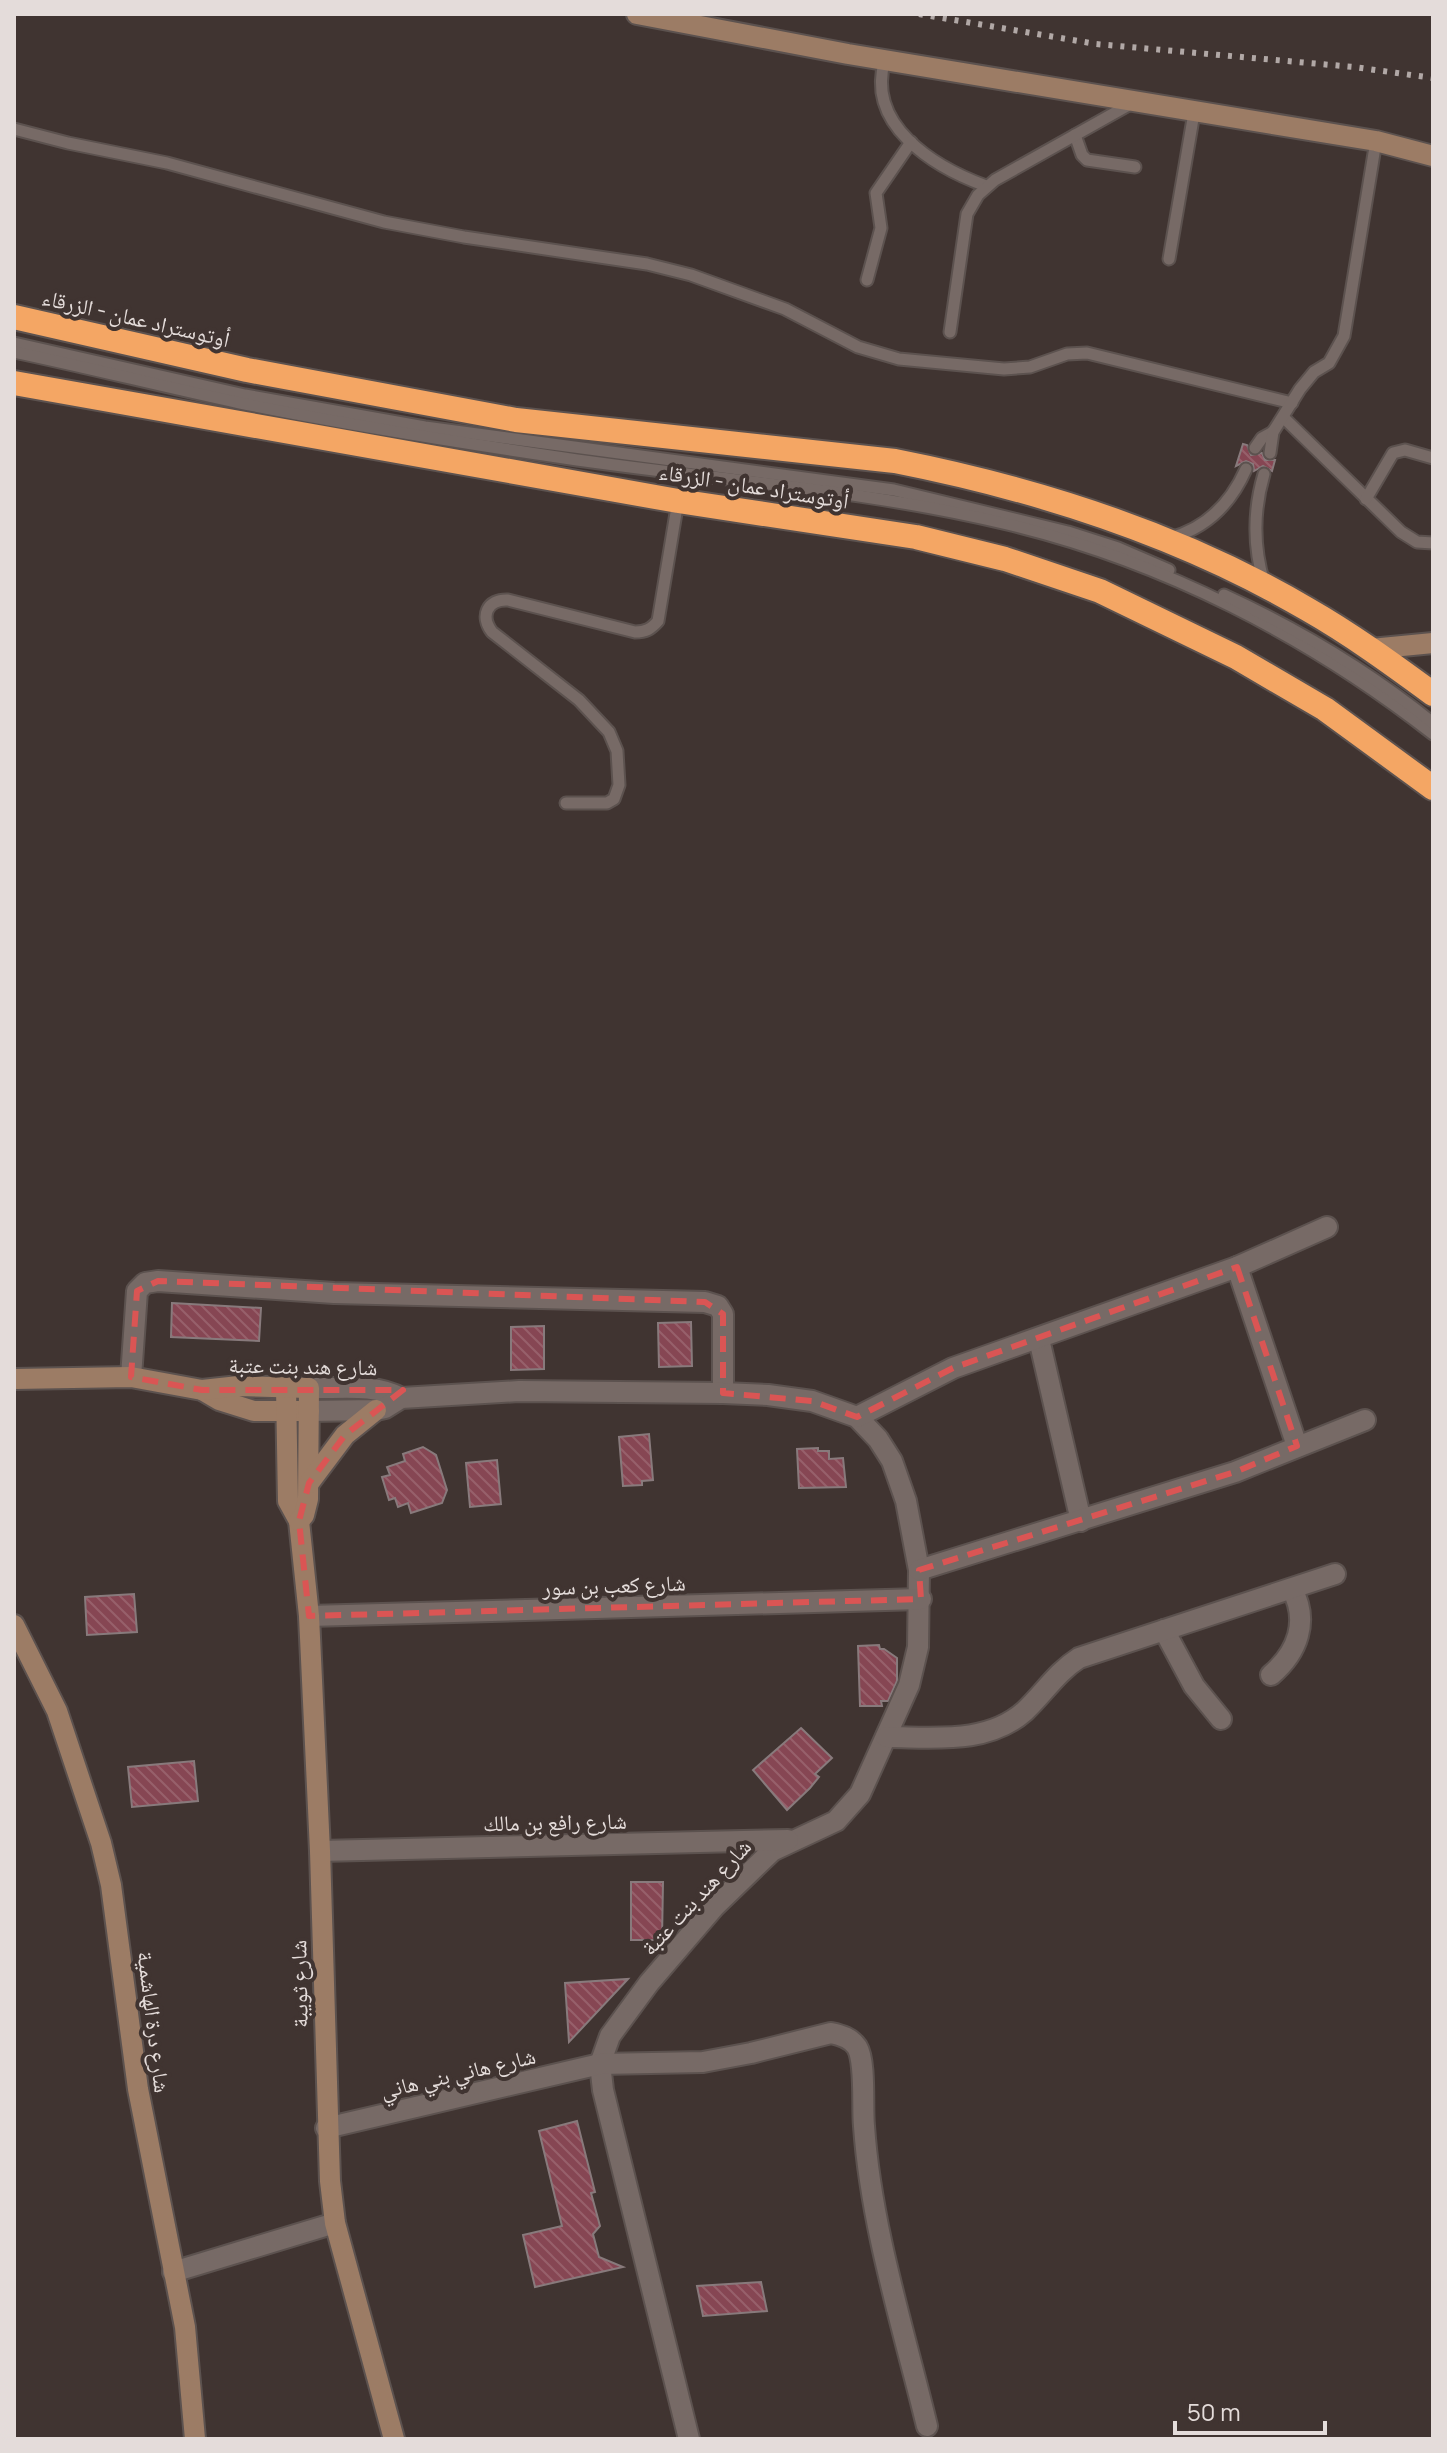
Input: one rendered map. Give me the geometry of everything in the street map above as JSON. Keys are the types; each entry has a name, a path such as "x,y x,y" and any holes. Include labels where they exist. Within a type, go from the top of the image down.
{"highway":[{"name":"أوتوستراد عمان - الزرقاء","path":"14,317 247,370 516,420 834,453 925,467 1015,488 1161,539 1266,588 1371,649 1433,694"},
{"name":"أوتوستراد عمان - الزرقاء","path":"14,383 678,501 916,537 1005,559 1100,591 1281,682 1376,743 1433,788"}],"street":[{"path":"637,14 885,60 1376,141 1433,156"},
{"path":"1371,649 1433,643"},
{"path":"857,1417 953,1368 1237,1267 1327,1227"},
{"path":"1237,1267 1297,1446"},
{"path":"131,1377 137,1291 145,1283 158,1281 334,1293 705,1302 718,1306 723,1314 723,1393"},
{"path":"1039,1339 1081,1521"},
{"name":"شارع هند بنت عتبة","path":"14,1379 131,1377 202,1390 254,1411 376,1410 401,1398 519,1391 768,1395 812,1401 857,1417 878,1439 892,1461 906,1501 919,1570 921,1599 914,1667 886,1737 860,1794 849,1809 836,1821 792,1840 765,1857 715,1906 618,2023 603,2050 600,2064"},
{"name":"شارع هند بنت عتبة","path":"202,1390 239,1386 373,1389 401,1398"},
{"name":"شارع ثويبة","path":"286,1388 288,1501 299,1521 309,1616 320,1851 326,2128 335,2223 394,2439"},
{"name":"شارع ثويبة","path":"299,1521 307,1507 309,1483 309,1388"},
{"path":"309,1483 345,1435 376,1410"},
{"path":"919,1570 1235,1472 1365,1420"},
{"path":"886,1737 968,1736 998,1728 1024,1711 1061,1671 1079,1658 1335,1574"},
{"path":"1271,1675 1288,1658 1299,1636 1301,1611 1292,1589"},
{"name":"شارع كعب بن سور","path":"309,1616 921,1599"},
{"name":"شارع درة الهاشمية","path":"14,1625 57,1711 101,1843 111,1885 138,2089 185,2327 195,2439"},
{"path":"1164,1630 1183,1668 1221,1719"},
{"name":"شارع رافع بن مالك","path":"320,1851 792,1840"},
{"name":"شارع هاني بني هاني","path":"326,2128 600,2064 703,2062 831,2033 850,2040 861,2057 865,2147 872,2195 927,2426"},
{"path":"600,2064 603,2090 689,2439"},
{"path":"173,2272 335,2223"}],"lane":[{"path":"885,60 880,82 884,104 894,124 938,163 986,186"},
{"path":"950,332 964,225 972,204 986,186 1134,102"},
{"path":"1169,259 1194,113"},
{"path":"14,129 167,163 384,222 647,264 691,275 785,309 858,347 899,359 1004,369 1030,367 1067,354 1087,353 1292,403"},
{"path":"1075,135 1087,160 1135,167"},
{"path":"1270,453 1273,432 1309,377 1336,355 1344,336 1376,141"},
{"path":"867,280 881,228 876,193 911,142"},
{"path":"14,343 245,395 410,425 569,449 894,490 1014,517 1118,548 1252,608 1370,677 1433,723"},
{"path":"14,352 243,403 425,435 582,460 845,493 1010,524 1114,556 1248,615 1364,683 1433,734"},
{"path":"1283,417 1409,538 1433,543"},
{"path":"1255,448 1262,438 1273,432"},
{"path":"1366,499 1393,453 1405,450 1433,458"},
{"path":"1161,539 1188,531 1213,516 1233,495 1246,469"},
{"path":"1264,474 1256,506 1255,539 1266,588"},
{"path":"566,803 607,803 614,799 619,785 615,741 579,700 492,632 485,615 489,605 498,599 635,632 652,628 658,621 678,501"}],"highlighted area":[{"path":"1237,1267 1297,1446 1235,1472 919,1570 921,1599 309,1616 299,1521 309,1483 345,1435 403,1390 202,1390 131,1377 137,1291 158,1281 705,1302 723,1314 723,1393 812,1401 857,1417 953,1368"}],"building":[{"path":"1243,444 1247,445 1251,455 1262,453 1265,460 1275,460 1272,471 1263,466 1254,471 1253,464 1246,461 1236,466"},
{"path":"172,1303 261,1308 259,1341 171,1337"},
{"path":"691,1322 692,1366 659,1367 658,1323"},
{"path":"544,1326 544,1369 511,1370 511,1327"},
{"path":"649,1434 653,1480 642,1481 642,1485 623,1486 619,1437"},
{"path":"423,1447 436,1455 447,1490 442,1503 411,1513 408,1503 398,1507 395,1498 389,1500 382,1477 390,1475 387,1467 405,1461 403,1454"},
{"path":"818,1448 818,1451 829,1451 829,1459 843,1458 846,1487 799,1488 797,1449"},
{"path":"497,1460 501,1504 470,1507 466,1463"},
{"path":"134,1594 137,1632 87,1635 85,1597"},
{"path":"879,1645 880,1649 897,1658 897,1681 888,1701 881,1701 882,1706 860,1706 858,1646"},
{"path":"801,1728 832,1758 815,1774 819,1777 810,1788 787,1810 753,1770"},
{"path":"194,1761 198,1801 132,1807 128,1767"},
{"path":"631,1882 663,1882 662,1940 631,1940"},
{"path":"628,1979 569,2042 565,1983"},
{"path":"577,2121 595,2192 591,2193 600,2226 593,2234 599,2257 623,2267 535,2287 523,2235 562,2226 539,2131"},
{"path":"761,2282 767,2311 703,2316 697,2286"}],"railway":[{"path":"919,14 1096,44 1354,67 1433,78"}]}
